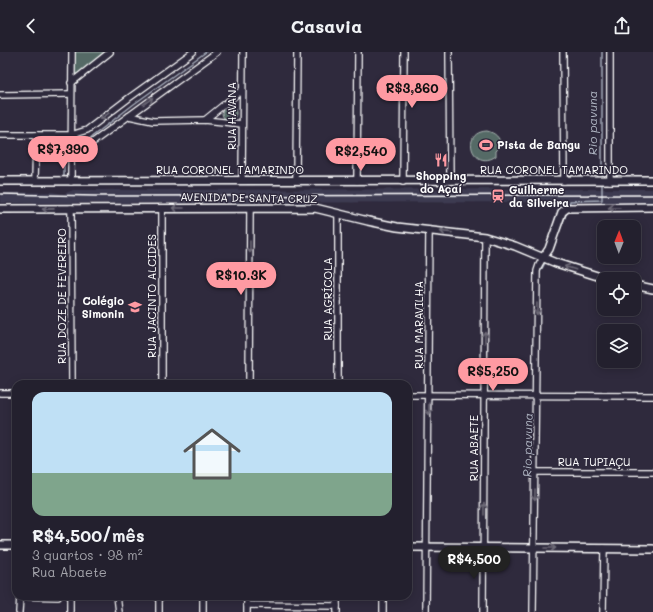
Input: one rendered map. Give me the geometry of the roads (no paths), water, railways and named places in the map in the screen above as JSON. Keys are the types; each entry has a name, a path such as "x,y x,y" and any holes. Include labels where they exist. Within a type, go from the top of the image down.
{"main road":[{"name":"RUA CORONEL TAMARINDO","path":"0,181 71,182 86,180 296,180 403,182 653,180"},
{"name":"AVENIDA DE SANTA CRUZ","path":"0,209 315,208 382,224 485,236 515,246 543,258 597,276"},
{"path":"543,258 549,249 562,212 566,208 653,208"},
{"path":"641,286 653,289"},
{"path":"0,545 12,545"},
{"path":"412,547 653,548"}],"street":[{"path":"71,182 72,135 70,94 72,52"},
{"path":"71,84 110,52"},
{"path":"0,135 72,135 86,130 186,54 193,52"},
{"path":"72,158 216,52"},
{"name":"RUA HAVANA","path":"242,180 243,52"},
{"path":"296,180 297,52"},
{"path":"357,181 358,52"},
{"path":"403,182 404,52"},
{"path":"449,52 450,181"},
{"path":"563,52 564,181"},
{"path":"610,52 610,181"},
{"path":"205,120 242,90"},
{"path":"0,95 70,94"},
{"path":"128,116 152,121 205,120 242,124"},
{"path":"35,182 36,135"},
{"name":"RUA DOZE DE FEVEREIRO","path":"71,208 72,380"},
{"name":"RUA JACINTO ALCIDES","path":"162,208 162,380"},
{"path":"249,380 250,208"},
{"name":"RUA AGRÍCOLA","path":"338,214 338,380"},
{"name":"RUA MARAVILHA","path":"426,612 429,395 429,230"},
{"name":"RUA ABAETE","path":"483,612 485,236"},
{"path":"533,612 538,396 537,271 543,258"},
{"path":"0,393 12,392"},
{"path":"412,395 653,396"},
{"name":"RUA TUPIAÇU","path":"537,472 653,472"},
{"path":"603,612 604,548"},
{"path":"19,600 19,612"},
{"path":"70,600 70,612"},
{"path":"118,600 119,612"},
{"path":"159,600 159,612"},
{"path":"203,612 204,600"},
{"path":"247,600 247,612"},
{"path":"383,600 383,612"},
{"path":"247,605 304,609 337,609"},
{"path":"278,606 278,612"}],"waterway":[{"path":"85,142 134,104 206,52"},
{"name":"Rio pavuna","path":"602,52 602,178"},
{"path":"64,161 64,177"},
{"name":"Rio pavuna","path":"569,206 570,201 602,200 602,182"},
{"name":"Rio pavuna","path":"555,242 567,212"},
{"name":"Rio pavuna","path":"539,274 546,261"}],"railway":[{"path":"0,194 95,196 653,195"}],"place":[{"name":"Pista de Bangu","path":"486,145"},
{"name":"Shopping do Açaí","path":"441,160"},
{"name":"Guilherme da Silveira","path":"498,196"},
{"name":"Colégio Simonin","path":"135,307"}]}
